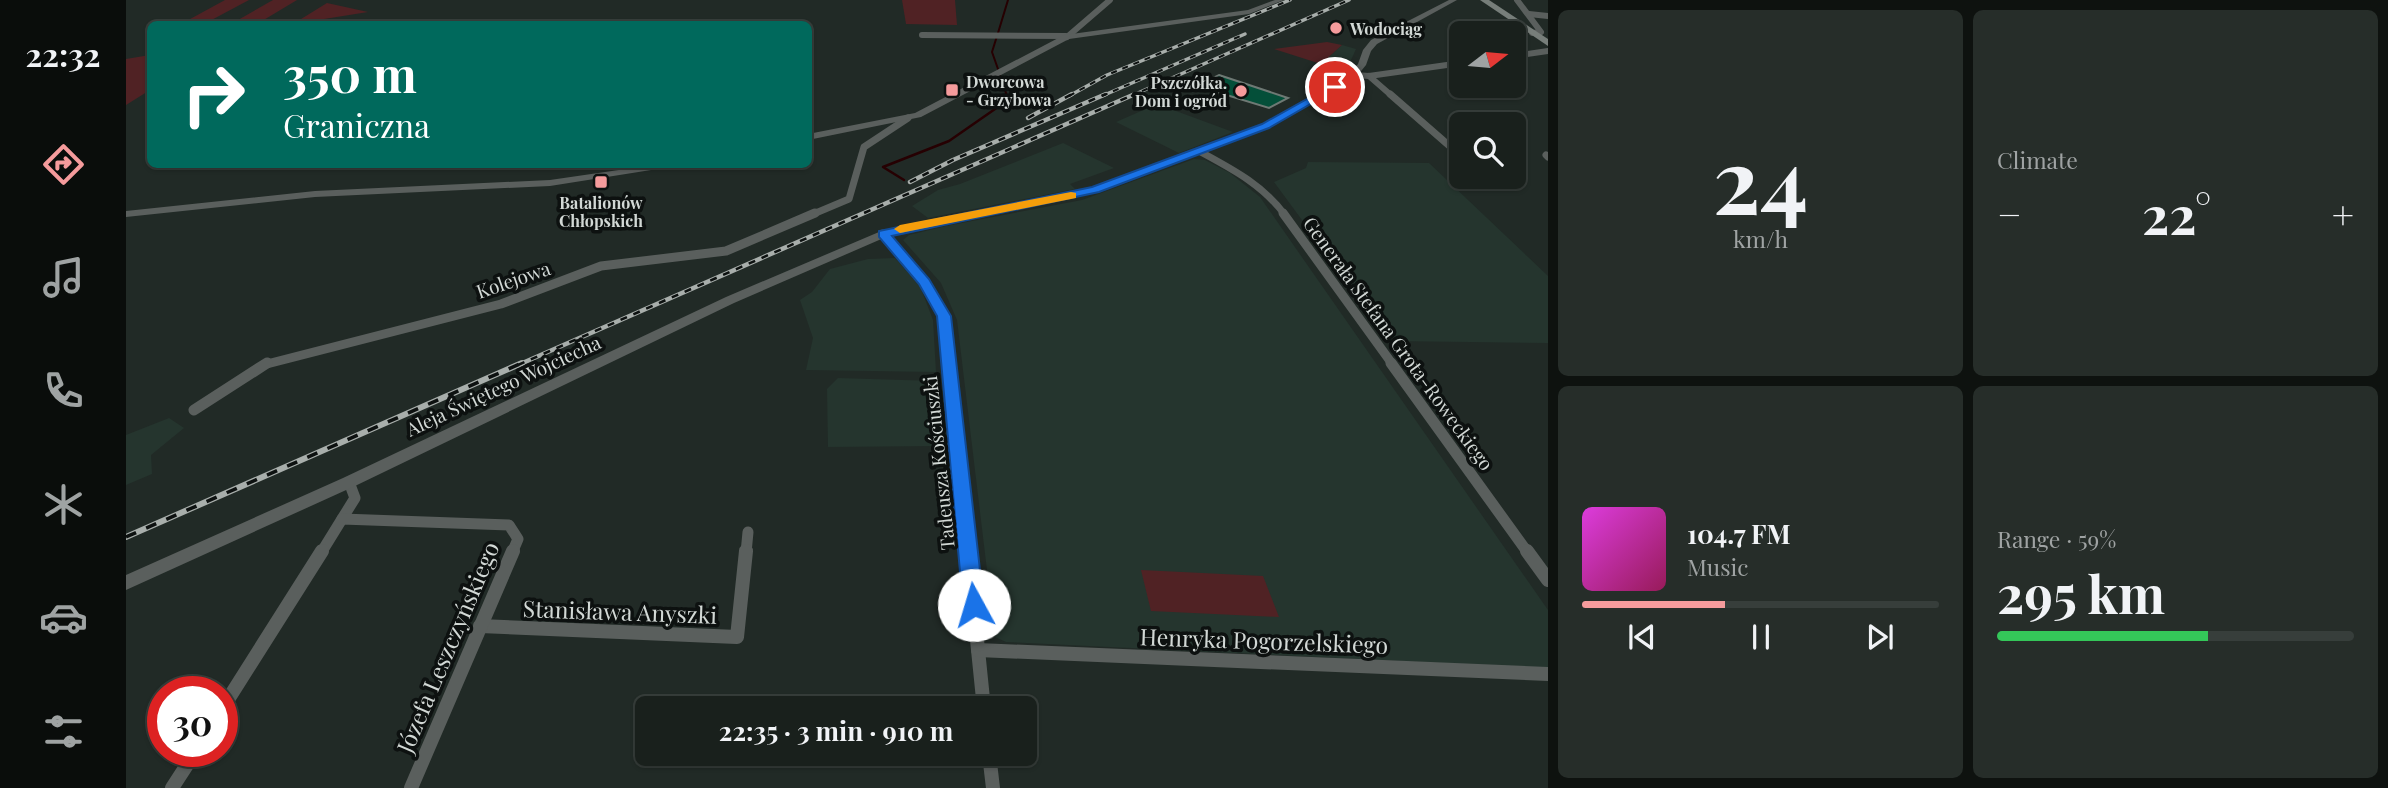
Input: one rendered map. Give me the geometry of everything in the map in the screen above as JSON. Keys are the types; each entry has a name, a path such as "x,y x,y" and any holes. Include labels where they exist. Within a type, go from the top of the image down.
{"main road":[{"path":"1485,1 1548,43"}],"street":[{"path":"876,124 886,132 908,118 1066,37 1110,0"},
{"path":"922,35 1066,37 1249,12 1281,0"},
{"path":"1355,75 1374,42 1453,0 1461,0"},
{"path":"1467,0 1485,1"},
{"path":"1517,0 1541,32 1532,33"},
{"path":"1529,15 1548,16"},
{"path":"1073,29 1090,33"},
{"path":"1526,54 1548,51"},
{"path":"1355,75 1368,76 1449,65"},
{"name":"Aleja Świętego Wojciecha","path":"131,579 348,482 730,300 883,234 1095,190 1265,126 1355,75"},
{"path":"1368,76 1449,146"},
{"path":"812,136 908,118"},
{"name":"Kolejowa","path":"194,411 262,365 277,359 501,304 601,266 726,251 849,199 863,147 886,132"},
{"name":"Generała Stefana Grota-Roweckiego","path":"1199,151 1240,173 1271,196 1548,580"},
{"path":"126,215 315,194 550,183 653,168"},
{"name":"Tadeusza Kościuszki","path":"883,234 925,282 944,316 983,696"},
{"path":"238,684 355,498 348,482"},
{"name":"Józefa Leszczyńskiego","path":"342,519 509,525 518,539 411,788"},
{"name":"Stanisława Anyszki","path":"480,626 737,637 748,532"},
{"name":"Henryka Pogorzelskiego","path":"978,650 1548,674"},
{"path":"990,766 993,788"},
{"path":"172,788 186,767"}],"shaded area":[{"path":"225,0 249,0 210,21 186,21"},
{"path":"273,0 297,0 262,21 236,21"},
{"path":"902,0 955,0 957,25 906,24"},
{"path":"327,3 368,12 312,21 298,21"},
{"path":"1327,42 1342,45 1321,64 1274,49"},
{"path":"1342,45 1356,49 1346,71 1321,64"},
{"path":"147,56 147,92 126,105 126,59"},
{"path":"1157,104 1233,132 1179,153 1116,122"},
{"path":"1063,143 1114,168 1070,184 1075,189 928,218 912,206 938,190 960,184"},
{"path":"1194,159 1205,160 1230,173 1260,197 1548,610 1548,668 1006,642 995,637 957,320 941,283 903,240 909,235 946,226 1082,200"},
{"path":"1308,162 1429,163 1449,182 1449,189 1456,189 1548,276 1548,343 1391,341 1274,182 1306,168"},
{"path":"895,258 920,286 933,320 936,372 806,370 813,338 800,300 812,292 830,269 868,259"},
{"path":"838,378 936,381 940,446 828,447 827,389"},
{"path":"169,418 184,428 151,455 152,474 126,485 126,435"},
{"path":"1141,570 1263,576 1279,617 1151,611"}],"building":[{"name":"Pszczółka. Dom i ogród","path":"1219,75 1288,98 1269,108 1197,86"}],"waterway":[{"path":"998,33 1008,0"},
{"path":"997,36 992,52 998,69"},
{"path":"1000,76 1007,96"},
{"path":"904,180 883,167 949,141 1008,100 1006,94"}],"railway":[{"path":"1069,96 1107,75 1290,0"},
{"path":"1131,96 1349,0"},
{"path":"1102,96 1245,34"},
{"path":"1028,118 1072,94"},
{"path":"910,182 953,160 1106,94"},
{"path":"518,365 1135,94"},
{"path":"126,537 522,363"}],"slow traffic":[{"path":"900,229 1071,196"}],"place":[{"name":"Wodociąg","path":"1336,28"},
{"name":"Dworcowa - Grzybowa","path":"952,90"},
{"name":"Pszczółka. Dom i ogród","path":"1241,91"},
{"name":"Batalionów Chłopskich","path":"601,182"}],"route":[{"path":"974,605 944,316 925,282 883,234 1095,190 1265,126 1335,87"}]}
